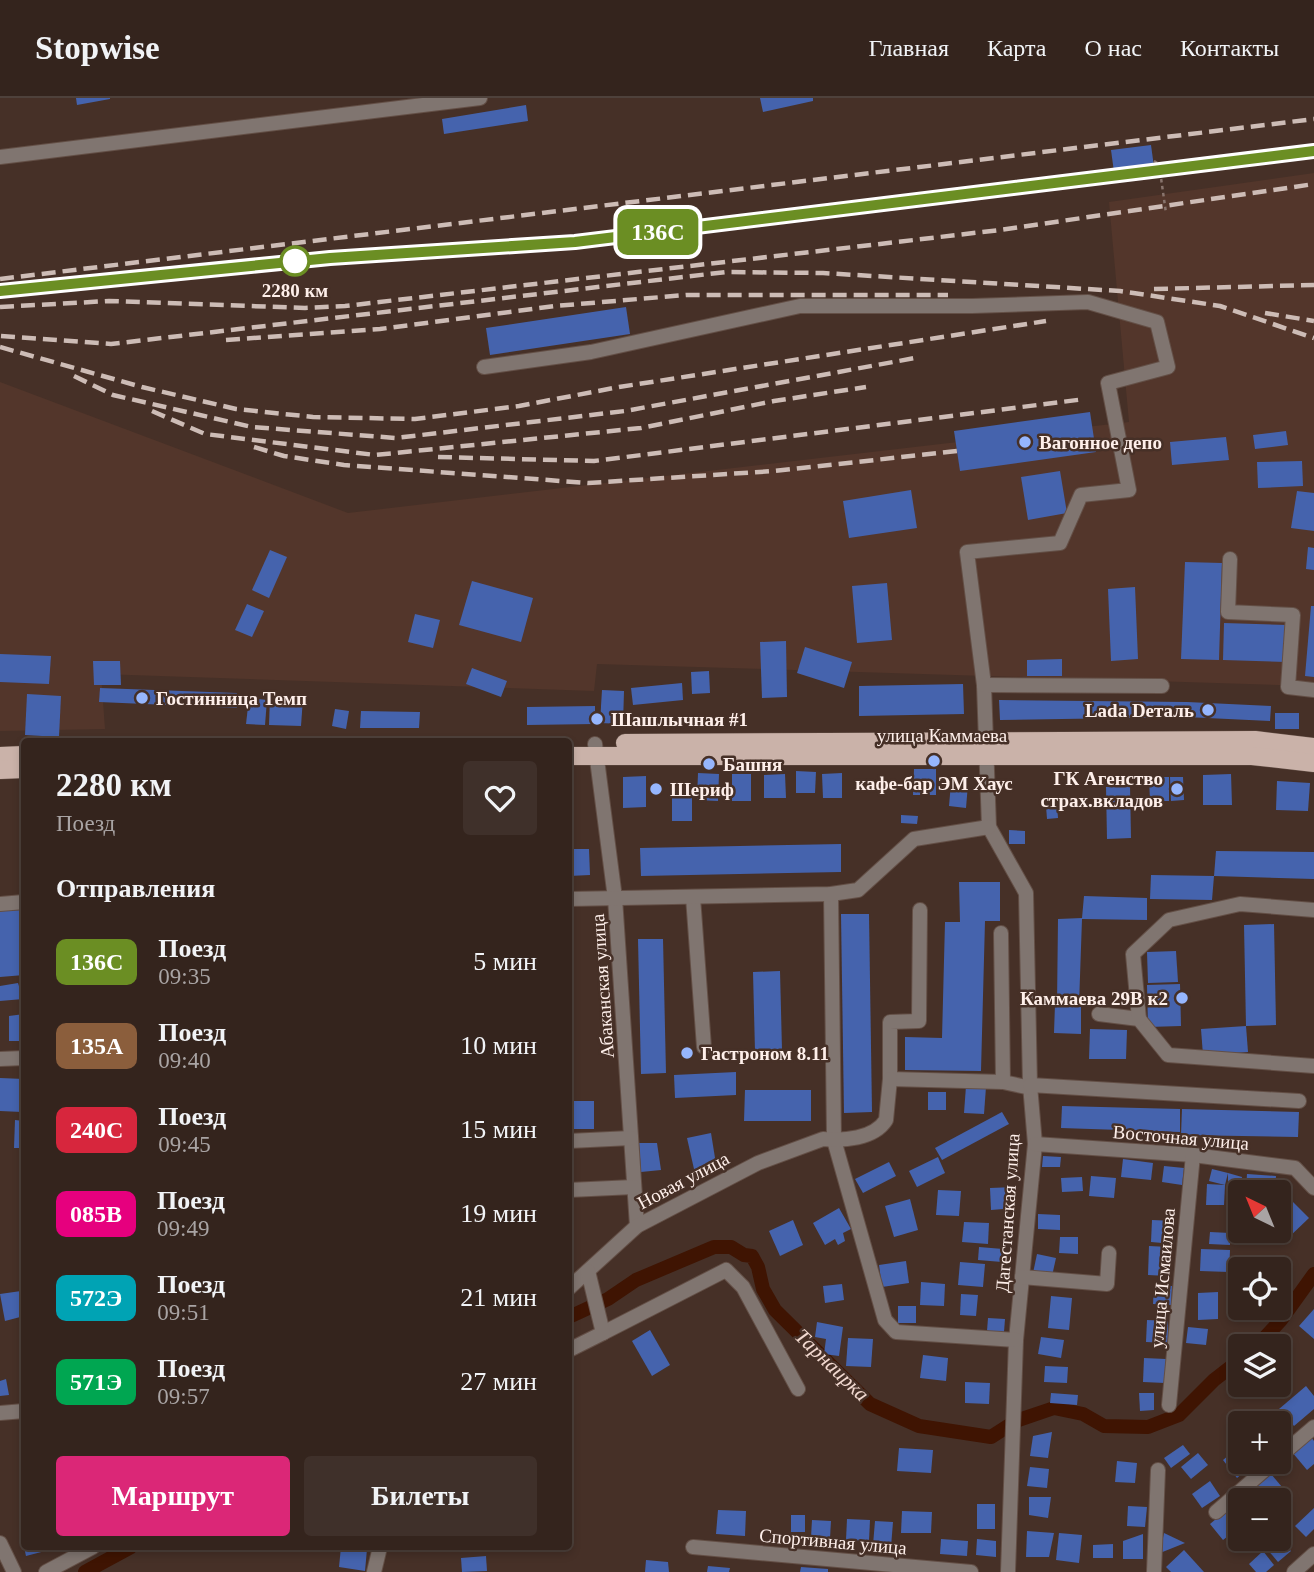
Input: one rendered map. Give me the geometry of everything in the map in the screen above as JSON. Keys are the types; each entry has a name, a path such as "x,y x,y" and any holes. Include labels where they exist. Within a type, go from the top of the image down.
{"main road":[{"name":"улица Каммаева","path":"985,749 1255,740 1314,747"},
{"name":"улица Каммаева","path":"572,745 595,750"},
{"name":"улица Каммаева","path":"572,755 595,750 985,749 1252,756 1314,763"},
{"path":"0,756 21,755"},
{"path":"0,770 21,769"}],"street":[{"path":"0,157 480,98"},
{"name":"Дагестанская улица","path":"484,367 591,352 800,306 1088,303 1157,322 1168,367 1108,383 1129,490 1080,495 1060,543 967,552 984,685 989,827 1026,893 1035,1144 1016,1340 1008,1572"},
{"path":"1230,559 1228,612 1293,615 1288,687 1314,690"},
{"path":"984,685 1163,686"},
{"name":"Абаканская улица","path":"595,750 615,898 637,1226"},
{"path":"572,899 831,894 858,890 914,839 989,827"},
{"path":"831,894 834,1140 885,1320 896,1332 1016,1340"},
{"path":"692,897 704,1047"},
{"path":"0,904 21,901"},
{"path":"1314,910 1240,904 1169,920 1133,954 1139,1019 1168,1055 1314,1066"},
{"path":"920,909 919,1021 890,1022 890,1079 1003,1082 1031,1087 1299,1101"},
{"path":"1001,933 1003,1082"},
{"path":"1099,1014 1139,1019"},
{"path":"0,1059 21,1058"},
{"name":"Новая улица","path":"572,1285 637,1226 758,1163 822,1139 834,1140 869,1134 884,1124 888,1110 890,1079"},
{"path":"572,1141 631,1138"},
{"name":"Восточная улица","path":"1035,1144 1193,1155 1295,1168 1314,1188"},
{"name":"улица Исмаилова","path":"1169,1405 1193,1155"},
{"path":"572,1190 634,1187"},
{"path":"1022,1277 1107,1284 1109,1253"},
{"path":"572,1348 601,1326 726,1269 743,1287 798,1389"},
{"path":"588,1271 601,1326"},
{"path":"0,1413 21,1411"},
{"path":"1291,1447 1314,1427"},
{"path":"1154,1572 1158,1470"},
{"path":"1216,1512 1260,1474"},
{"path":"0,1543 14,1572"},
{"name":"Спортивная улица","path":"692,1547 971,1572"},
{"path":"46,1572 87,1550"},
{"path":"374,1572 379,1550"},
{"path":"1294,1572 1314,1554"},
{"path":"783,1572 784,1556"}],"path":[{"path":"1161,175 1314,156"},
{"path":"1154,161 1159,164 1166,213"}],"shaded area":[{"path":"1314,173 1314,686 597,664 594,691 101,674 105,729 0,731 0,382 348,513 1129,422 1109,202"}],"building":[{"path":"76,98 110,98 110,99 77,105"},
{"path":"760,98 813,98 813,101 763,112"},
{"path":"526,105 528,121 444,134 442,119"},
{"path":"1151,145 1154,167 1114,172 1111,150"},
{"path":"626,307 630,334 490,355 486,328"},
{"name":"Вагонное депо","path":"1090,412 1096,452 960,471 954,431"},
{"path":"1286,431 1288,445 1255,449 1253,435"},
{"path":"1226,437 1229,460 1172,465 1170,442"},
{"path":"1302,461 1303,486 1258,488 1257,462"},
{"path":"1060,471 1067,513 1028,520 1021,477"},
{"path":"911,490 917,528 849,538 843,501"},
{"path":"1297,491 1314,493 1314,531 1291,528"},
{"path":"1308,547 1314,548 1314,570 1306,569"},
{"path":"270,550 287,557 269,598 252,590"},
{"path":"1185,562 1222,563 1219,660 1181,659"},
{"path":"472,581 533,598 521,642 459,625"},
{"path":"887,583 892,640 857,643 852,586"},
{"path":"1135,587 1138,659 1111,661 1108,589"},
{"path":"247,604 264,611 252,637 235,630"},
{"path":"1311,606 1314,606 1314,677 1305,676"},
{"path":"415,614 440,620 433,648 408,642"},
{"path":"1224,623 1287,625 1286,662 1223,660"},
{"path":"786,641 787,697 762,698 760,642"},
{"path":"805,647 852,662 844,688 797,673"},
{"path":"0,654 51,656 49,684 0,682"},
{"path":"1062,659 1062,676 1027,676 1027,660"},
{"path":"93,661 120,661 121,685 94,685"},
{"path":"472,668 507,681 501,697 466,684"},
{"path":"709,671 710,693 692,694 691,672"},
{"path":"682,683 683,700 633,705 631,688"},
{"path":"963,684 964,714 859,716 859,686"},
{"path":"100,688 237,693 237,708 99,702"},
{"path":"602,690 624,691 623,724 600,723"},
{"path":"27,694 61,696 59,737 25,735"},
{"path":"270,697 303,698 301,726 269,725"},
{"path":"249,698 267,700 265,725 246,724"},
{"path":"999,700 1187,702 1271,706 1270,721 1186,717 1000,720"},
{"path":"595,706 595,724 527,725 527,707"},
{"path":"335,709 349,711 346,729 332,726"},
{"path":"361,711 420,712 419,728 360,728"},
{"path":"1275,713 1299,713 1299,729 1275,729"},
{"path":"914,769 936,769 936,795 913,795"},
{"path":"796,771 816,772 815,793 796,793"},
{"path":"698,773 719,774 718,801 697,800"},
{"path":"842,773 842,798 823,798 822,774"},
{"path":"732,774 751,774 751,801 732,801"},
{"path":"785,774 786,798 764,798 764,775"},
{"path":"1231,774 1232,805 1203,805 1203,775"},
{"path":"646,776 646,807 623,808 623,777"},
{"path":"1149,777 1169,777 1169,801 1150,801"},
{"name":"ГК Агенство страх.вкладов","path":"1170,777 1183,777 1184,800 1171,801"},
{"path":"1277,781 1310,783 1308,811 1276,810"},
{"path":"951,783 968,784 966,808 949,806"},
{"path":"1130,786 1131,838 1107,839 1106,787"},
{"path":"672,798 692,798 692,821 672,821"},
{"path":"1057,805 1058,818 1047,819 1046,806"},
{"path":"901,815 918,816 917,824 901,823"},
{"path":"1009,830 1025,831 1025,844 1009,844"},
{"path":"841,844 841,872 641,876 640,848"},
{"path":"572,849 589,849 590,875 572,876"},
{"path":"1216,851 1314,852 1314,879 1214,876"},
{"path":"1151,875 1214,876 1212,900 1150,899"},
{"path":"959,882 1000,882 1000,921 985,921 981,1071 905,1070 905,1037 942,1038 945,922 960,922"},
{"path":"1084,896 1147,898 1147,920 1082,919 1079,1005 1081,1034 1054,1033 1058,919 1082,918"},
{"path":"21,910 21,975 0,977 0,911"},
{"path":"841,914 869,914 872,1112 844,1113"},
{"path":"1274,924 1276,1025 1246,1026 1244,925"},
{"path":"638,939 663,939 666,1073 641,1074"},
{"path":"1176,951 1178,982 1148,983 1147,952"},
{"path":"780,971 782,1050 755,1051 753,972"},
{"path":"18,983 21,999 0,1001 0,986"},
{"path":"1180,984 1181,1026 1148,1027 1147,985"},
{"path":"21,1014 21,1041 9,1041 9,1016"},
{"path":"1246,1026 1248,1052 1203,1055 1201,1029"},
{"path":"1090,1029 1127,1030 1126,1059 1089,1059"},
{"path":"736,1072 736,1095 675,1098 674,1075"},
{"path":"0,1078 21,1079 21,1112 0,1111"},
{"path":"966,1086 986,1087 984,1114 964,1113"},
{"path":"745,1090 811,1090 811,1121 744,1121"},
{"path":"928,1092 946,1092 946,1110 928,1110"},
{"path":"572,1101 594,1101 594,1129 572,1129"},
{"path":"1062,1106 1180,1109 1180,1132 1061,1128"},
{"path":"1182,1109 1299,1112 1298,1137 1181,1135"},
{"path":"1002,1112 1009,1124 942,1160 935,1148"},
{"path":"15,1120 21,1121 21,1148 14,1148"},
{"path":"711,1133 716,1164 694,1169 687,1138"},
{"path":"639,1143 657,1143 661,1170 641,1172"},
{"path":"1043,1156 1061,1157 1060,1167 1042,1167"},
{"path":"938,1157 945,1173 917,1187 909,1171"},
{"path":"1123,1159 1153,1163 1151,1180 1121,1177"},
{"path":"889,1162 896,1176 863,1193 855,1179"},
{"path":"1164,1166 1184,1168 1182,1185 1162,1182"},
{"path":"1212,1169 1228,1173 1225,1185 1209,1181"},
{"path":"1228,1173 1242,1177 1242,1180 1228,1180"},
{"path":"1247,1174 1276,1176 1276,1180 1247,1180"},
{"path":"1091,1176 1116,1178 1114,1198 1089,1196"},
{"path":"1082,1177 1083,1191 1062,1192 1061,1178"},
{"path":"1207,1184 1225,1185 1224,1205 1206,1205"},
{"path":"1015,1187 1016,1208 991,1210 990,1188"},
{"path":"938,1190 961,1191 959,1216 936,1215"},
{"path":"910,1199 918,1230 894,1237 885,1206"},
{"path":"1292,1201 1309,1218 1292,1234"},
{"path":"839,1208 851,1229 843,1233 845,1241 838,1245 835,1239 825,1245 813,1223"},
{"path":"1038,1214 1060,1215 1060,1230 1038,1229"},
{"path":"793,1220 803,1245 780,1256 769,1231"},
{"path":"1152,1220 1175,1221 1174,1244 1151,1242"},
{"path":"964,1222 989,1223 988,1244 962,1242"},
{"path":"1210,1232 1228,1233 1230,1245 1209,1244"},
{"path":"1060,1237 1078,1237 1078,1254 1059,1253"},
{"path":"1149,1246 1169,1247 1167,1276 1148,1275"},
{"path":"979,1247 1003,1249 1002,1262 978,1260"},
{"path":"1201,1249 1230,1250 1228,1272 1200,1271"},
{"path":"1037,1254 1056,1258 1052,1276 1033,1273"},
{"path":"906,1261 909,1283 882,1287 879,1265"},
{"path":"960,1262 985,1264 983,1287 958,1285"},
{"path":"921,1282 945,1284 944,1306 920,1305"},
{"path":"842,1284 844,1300 825,1303 823,1286"},
{"path":"1154,1285 1172,1286 1171,1305 1153,1304"},
{"path":"21,1291 21,1317 5,1321 0,1294"},
{"path":"1218,1292 1218,1319 1198,1320 1198,1293"},
{"path":"961,1294 978,1295 976,1316 960,1315"},
{"path":"1051,1296 1072,1298 1069,1330 1048,1328"},
{"path":"898,1306 916,1306 916,1323 898,1323"},
{"path":"1314,1309 1314,1339 1299,1326"},
{"path":"988,1318 1005,1319 1004,1332 987,1331"},
{"path":"1147,1320 1168,1321 1168,1343 1146,1342"},
{"path":"817,1322 843,1327 839,1356 824,1354 826,1339 815,1337"},
{"path":"1188,1327 1208,1329 1206,1345 1186,1343"},
{"path":"650,1330 670,1365 652,1376 632,1341"},
{"path":"1041,1337 1064,1340 1061,1358 1038,1354"},
{"path":"848,1338 873,1339 871,1367 846,1366"},
{"path":"923,1355 948,1358 946,1381 920,1378"},
{"path":"1144,1358 1166,1359 1165,1383 1143,1382"},
{"path":"1045,1366 1068,1367 1067,1383 1044,1382"},
{"path":"6,1379 9,1395 0,1396 0,1381"},
{"path":"965,1382 990,1383 989,1404 965,1403"},
{"path":"1306,1386 1314,1396 1314,1409 1294,1426 1291,1423 1291,1411 1279,1409"},
{"path":"1051,1393 1078,1395 1077,1405 1050,1403"},
{"path":"1139,1393 1154,1393 1154,1410 1140,1411"},
{"path":"1052,1432 1048,1458 1030,1456 1033,1436"},
{"path":"1311,1437 1314,1441 1314,1464 1307,1470 1292,1452"},
{"path":"1183,1445 1190,1454 1171,1468 1164,1458"},
{"path":"899,1448 933,1450 931,1473 897,1471"},
{"path":"1198,1453 1208,1465 1191,1479 1181,1467"},
{"path":"1117,1461 1137,1463 1135,1483 1115,1482"},
{"path":"1030,1467 1049,1469 1047,1488 1027,1486"},
{"path":"1271,1474 1282,1487 1281,1488 1255,1488"},
{"path":"1210,1481 1220,1496 1202,1508 1192,1494"},
{"path":"1029,1497 1051,1497 1048,1518 1029,1515"},
{"path":"977,1504 995,1504 995,1529 977,1529"},
{"path":"1128,1506 1147,1507 1145,1527 1127,1526"},
{"path":"1314,1508 1314,1529 1306,1537 1295,1526"},
{"path":"1228,1509 1228,1536 1223,1540 1210,1524"},
{"path":"718,1510 746,1511 745,1536 716,1534"},
{"path":"902,1511 932,1512 931,1533 901,1533"},
{"path":"791,1515 805,1515 805,1532 791,1532"},
{"path":"847,1519 870,1520 869,1541 846,1540"},
{"path":"812,1520 831,1521 830,1538 811,1537"},
{"path":"875,1521 893,1522 891,1547 873,1545"},
{"path":"1027,1531 1054,1533 1049,1557 1026,1557"},
{"path":"1059,1533 1082,1535 1079,1563 1056,1560"},
{"path":"1164,1533 1185,1543 1160,1553"},
{"path":"1143,1534 1143,1559 1123,1559 1123,1541"},
{"path":"941,1539 968,1541 967,1556 940,1554"},
{"path":"977,1539 996,1541 996,1557 976,1555"},
{"path":"1113,1544 1113,1558 1093,1558 1093,1545"},
{"path":"25,1550 49,1550 26,1556"},
{"path":"341,1550 367,1550 365,1571 339,1567"},
{"path":"1184,1550 1204,1572 1171,1572 1166,1567"},
{"path":"1263,1551 1274,1565 1266,1572 1256,1572 1249,1564"},
{"path":"1269,1551 1291,1551 1278,1562"},
{"path":"486,1556 487,1571 462,1572 461,1558"},
{"path":"646,1560 668,1562 669,1572 645,1572"},
{"path":"708,1566 730,1568 729,1572 707,1572"},
{"path":"801,1567 828,1569 828,1572 800,1572"}],"waterway":[{"name":"Тарнаирка","path":"572,1316 608,1299 636,1280 714,1247 731,1247 744,1255 752,1256 758,1267 763,1289 775,1310 870,1404 919,1426 991,1437 1016,1421 1054,1408 1083,1414 1104,1426 1148,1427 1179,1415 1228,1369"},
{"name":"Тарнаирка","path":"1268,1334 1314,1274"},
{"name":"Тарнаирка","path":"85,1572 125,1550"}],"railway":[{"path":"0,279 1314,119"},
{"path":"0,291 330,258 575,241 1314,151"},
{"path":"0,307 109,301 305,308 345,306 1000,230 1314,184"},
{"path":"1,336 111,344 726,272 823,273 1120,291 1220,306 1314,338"},
{"path":"1154,289 1314,285"},
{"path":"226,340 380,329 555,306 686,295 948,295"},
{"path":"1265,313 1314,321"},
{"path":"0,347 142,387 236,409 313,417 415,419 519,406 619,387 1046,321"},
{"path":"74,376 113,395 252,427 396,438 625,411 915,358"},
{"path":"152,411 205,434 375,455 641,428 774,401 866,387"},
{"path":"438,457 594,461 1085,399"},
{"path":"254,447 284,456 344,465 588,483 774,471 957,451"}],"train":[{"name":"136С","path":"0,291 330,258 575,242 1314,151"}],"place":[{"name":"2280 км","path":"295,261"},
{"name":"Вагонное депо","path":"1025,442"},
{"name":"Гостинница Темп","path":"142,698"},
{"name":"Lada Dеталь","path":"1208,710"},
{"name":"Шашлычная #1","path":"597,719"},
{"name":"кафе-бар ЭМ Хаус","path":"934,761"},
{"name":"Башня","path":"709,764"},
{"name":"Шериф","path":"656,789"},
{"name":"ГК Агенство страх.вкладов","path":"1177,789"},
{"name":"Каммаева 29В к2","path":"1182,998"},
{"name":"Гастроном 8.11","path":"687,1053"}]}
